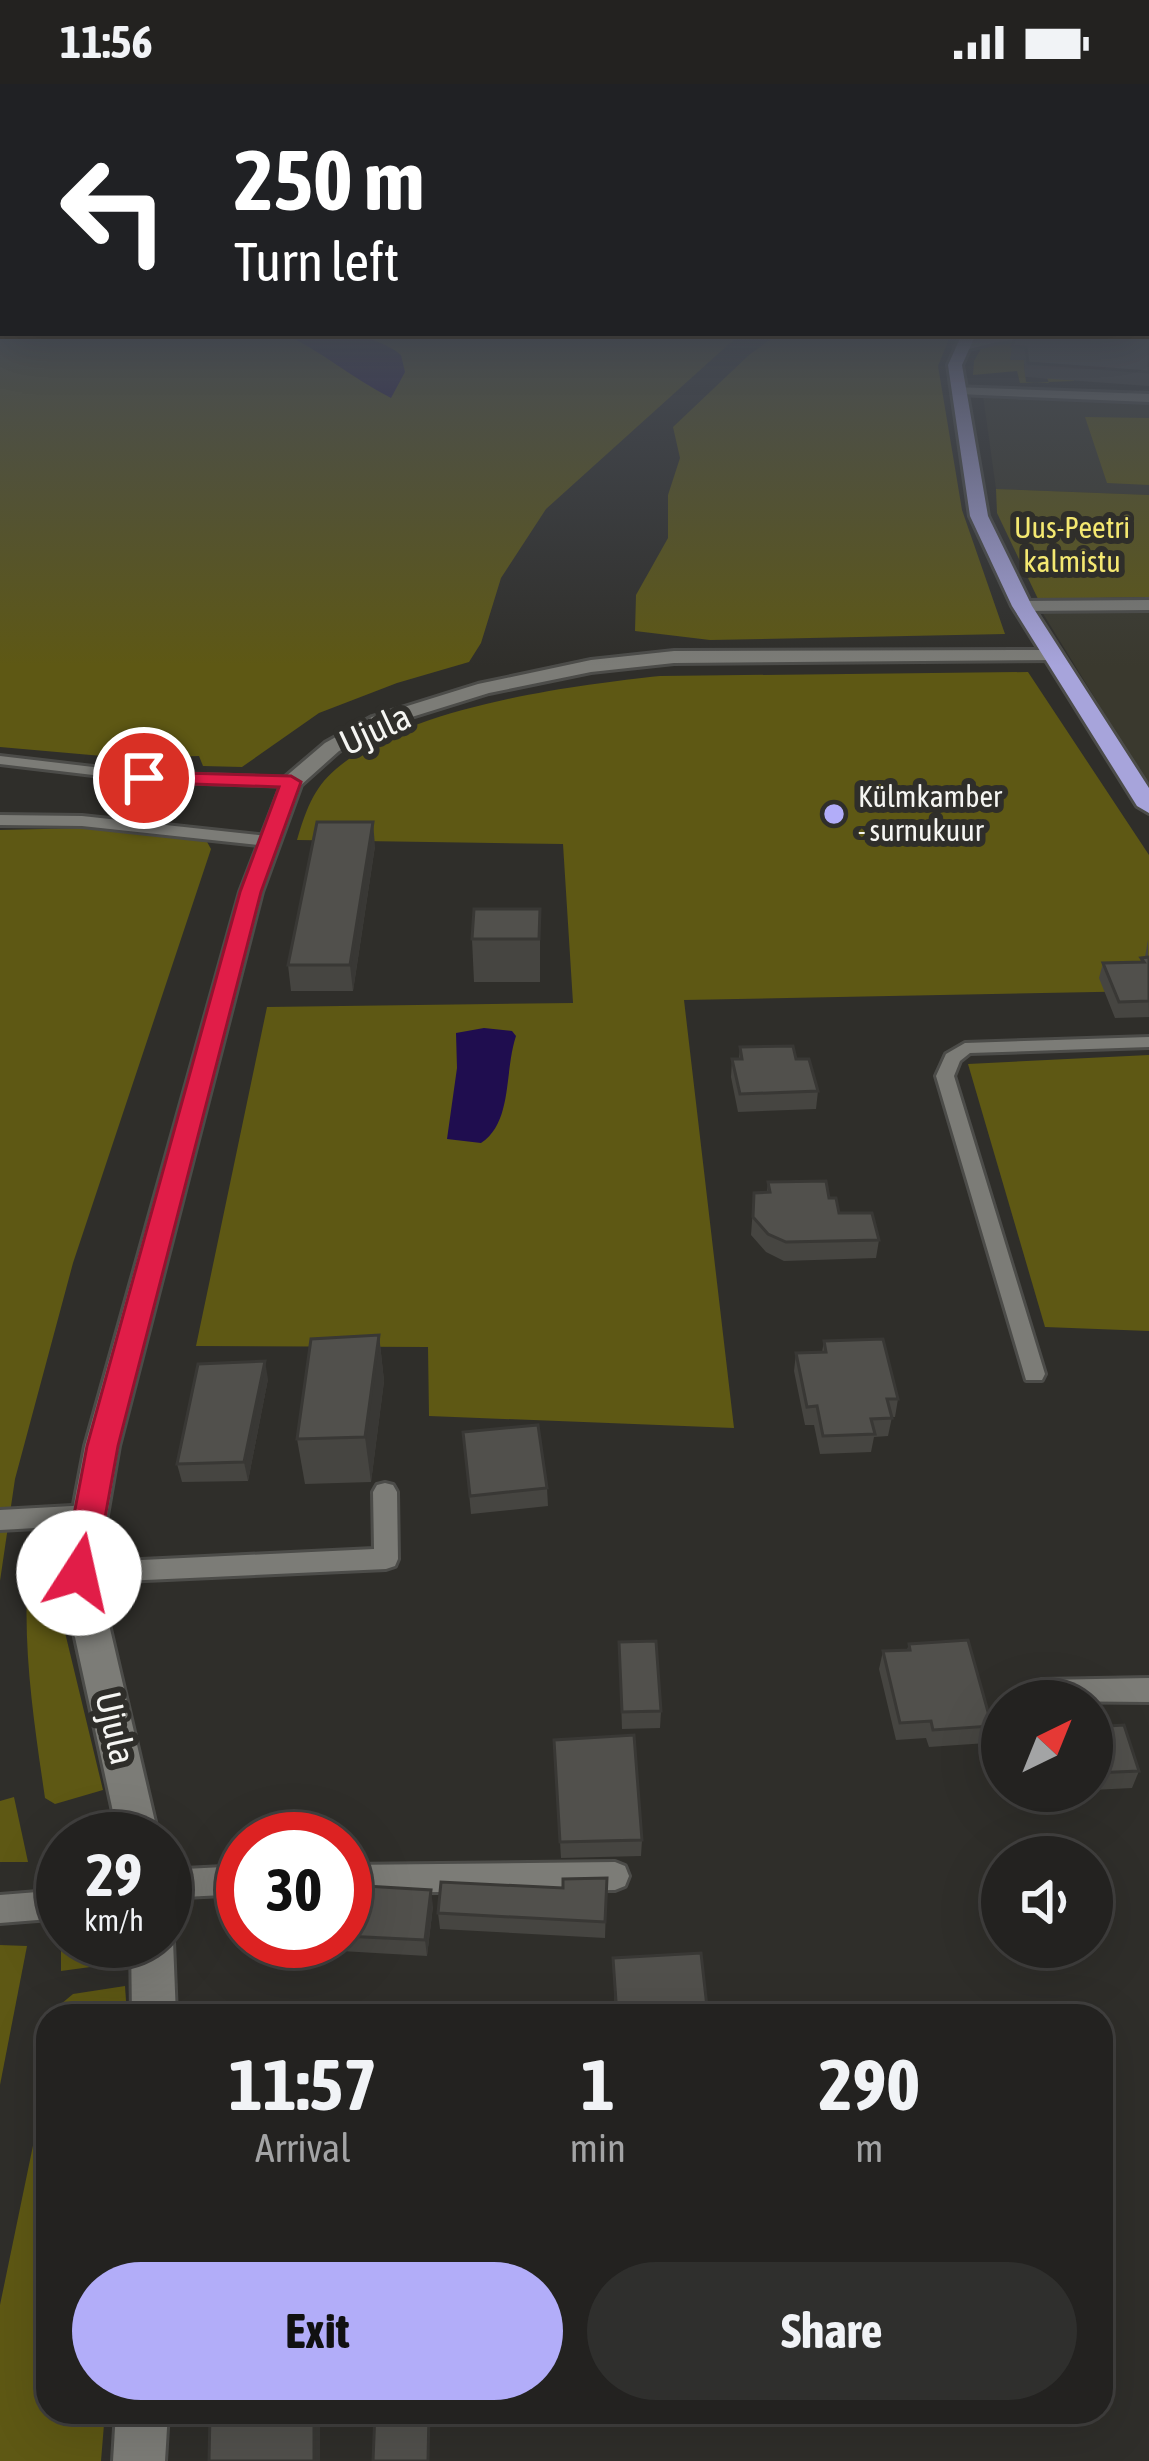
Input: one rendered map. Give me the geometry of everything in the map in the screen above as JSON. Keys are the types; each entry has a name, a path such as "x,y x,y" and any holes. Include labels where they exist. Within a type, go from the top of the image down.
{"highway":[{"path":"967,445 979,516 1022,606 1149,806"}],"street":[{"path":"1022,606 1149,604"},
{"name":"Ujula","path":"133,1812 79,1573 115,1401 267,841 291,782 332,747 379,722 485,688 591,666 674,657 1054,656"},
{"path":"153,1968 154,2004"},
{"path":"139,2461 141,2424"}],"lane":[{"path":"0,760 144,778 291,782"},
{"path":"0,820 82,821 267,841"},
{"path":"1034,1374 945,1076 952,1058 965,1048 1149,1042"},
{"path":"79,1573 386,1559 385,1492"},
{"path":"0,1520 90,1514"},
{"path":"1113,1691 1149,1690"},
{"path":"372,1879 615,1876"},
{"path":"0,1909 36,1906"}],"shaded area":[{"path":"990,445 1149,445 1149,495 996,489"},
{"path":"1149,611 1149,786 1042,612"},
{"path":"484,1028 512,1031 516,1036 503,1109 481,1143 447,1139 457,1068 456,1033"}],"green space":[{"path":"0,445 617,445 546,509 501,578 481,643 469,662 319,713 242,767 203,766 199,756 125,758 0,747"},
{"path":"677,445 951,445 962,510 1005,634 710,640 635,631 636,595 668,538 668,495 680,458"},
{"path":"1094,445 1149,445 1149,485 1107,483"},
{"name":"Uus-Peetri kalmistu","path":"996,489 1149,495 1149,597 1038,599 997,513"},
{"path":"1028,672 1149,855 1149,991 684,1000 734,1428 429,1416 428,1347 196,1346 267,1007 573,1003 563,844 297,840 316,793 336,769 367,748 446,715 580,686 660,676"},
{"path":"86,828 206,840 211,849 73,1263 15,1479 0,1581 0,830"},
{"path":"1149,1055 1149,1331 1045,1327 968,1064"},
{"path":"33,1531 50,1531 59,1545 62,1620 103,1790 55,1804 45,1798 28,1665"},
{"path":"14,1797 28,1862 0,1862 0,1801"},
{"path":"0,1945 27,1946 0,2085"},
{"path":"125,1986 126,2004 61,2004 73,1994"},
{"path":"36,2131 36,2424 104,2424 101,2461 0,2461 0,2305"}],"building":[{"path":"317,822 373,822 350,965 288,965"},
{"path":"474,909 540,909 539,939 472,939"},
{"path":"1149,957 1149,1001 1119,1002 1103,963 1144,962 1141,958"},
{"path":"793,1046 796,1059 809,1059 818,1091 740,1094 732,1059 742,1059 740,1047"},
{"path":"826,1181 829,1198 836,1198 839,1213 872,1213 879,1240 786,1242 768,1234 753,1217 754,1193 770,1192 768,1182"},
{"path":"379,1335 365,1437 297,1439 311,1339"},
{"path":"883,1339 898,1399 887,1399 892,1418 871,1419 875,1434 823,1436 817,1406 807,1407 796,1353 826,1352 824,1341"},
{"path":"265,1361 244,1462 177,1464 198,1364"},
{"path":"538,1425 547,1488 470,1496 463,1432"},
{"path":"968,1640 981,1687 981,1727 933,1730 931,1721 900,1723 883,1651 910,1650 909,1644"},
{"path":"656,1641 661,1711 622,1712 619,1642"},
{"path":"1124,1725 1139,1771 1113,1772 1113,1726"},
{"path":"634,1735 642,1840 560,1842 554,1740"},
{"path":"607,1878 605,1922 438,1913 441,1882 563,1888 563,1879"},
{"path":"372,1886 431,1890 425,1940 372,1937"},
{"path":"701,1953 707,2004 616,2004 613,1958"},
{"path":"210,2424 314,2424 314,2461 209,2461"},
{"path":"375,2424 429,2424 428,2461 373,2461"}],"place":[{"name":"Külmkamber - surnukuur","path":"834,814"}],"route":[{"path":"79,1573 103,1446 250,892 291,782 144,778"}]}
